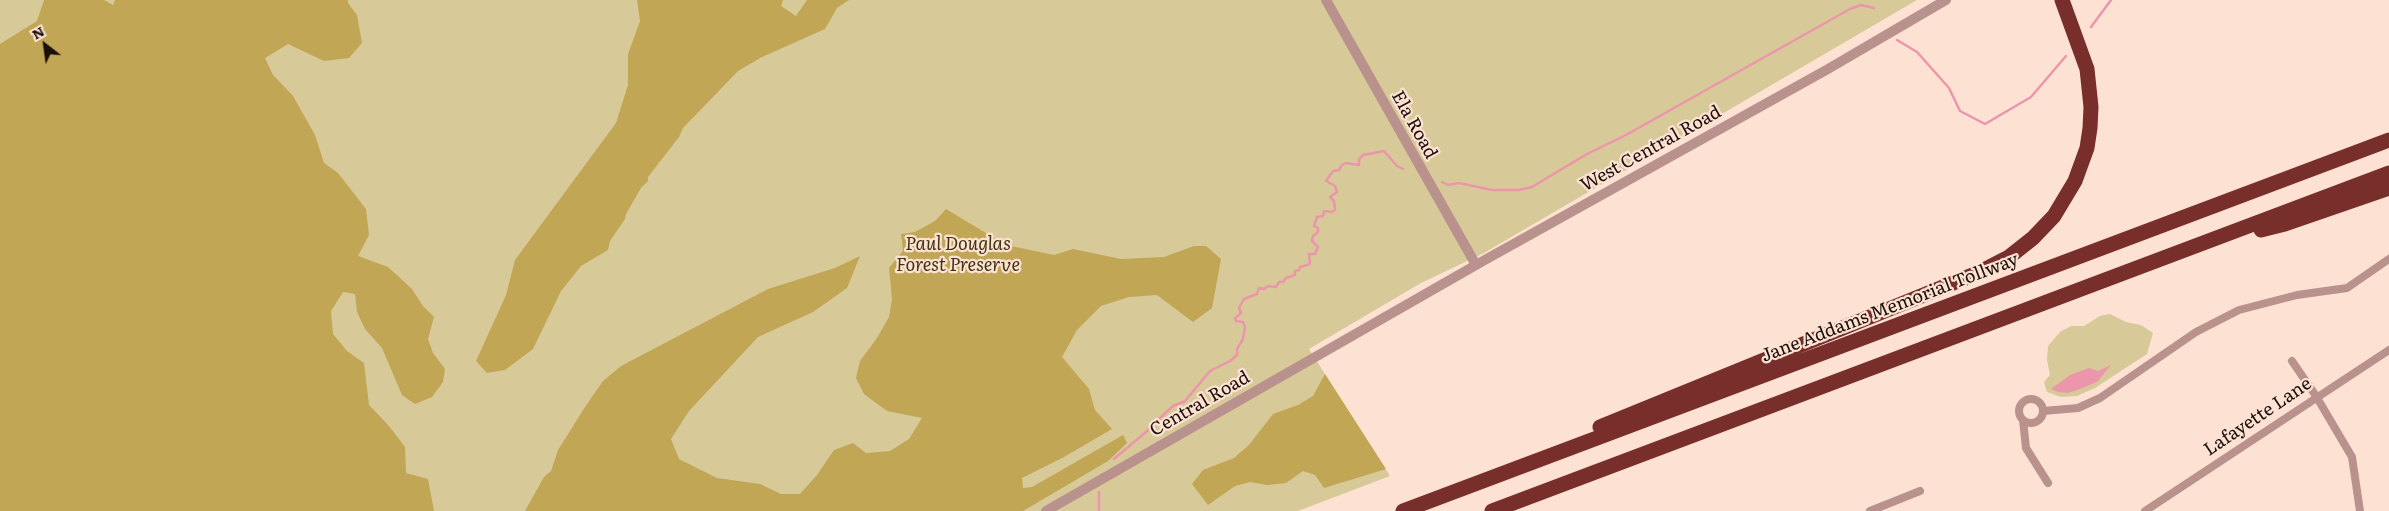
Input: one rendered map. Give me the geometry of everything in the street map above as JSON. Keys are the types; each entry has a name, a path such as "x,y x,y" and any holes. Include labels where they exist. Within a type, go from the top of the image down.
{"highway":[{"path":"1454,492 1679,393 1980,272 2009,257 2028,243 2054,216 2075,181 2087,148 2090,128 2091,107 2087,69 2062,0"},
{"name":"Jane Addams Memorial Tollway","path":"1403,511 2389,140"},
{"path":"1492,511 2389,173"},
{"path":"2197,245 2285,224 2389,188"}],"street":[{"name":"Ela Road","path":"1326,0 1476,265"},
{"name":"West Central Road","path":"1371,325 1820,74 1946,0"},
{"path":"2043,411 2078,408 2100,398 2196,332 2238,310 2297,295 2347,288 2389,259"},
{"name":"Central Road","path":"1046,511 1371,325"},
{"name":"Lafayette Lane","path":"2145,511 2316,396 2389,350"},
{"path":"2292,361 2316,396 2352,457 2360,511"},
{"path":"2043,411 2038,401 2027,400 2020,409 2026,448 2048,483"},
{"path":"2023,420 2029,422 2037,421 2043,411"},
{"path":"1870,511 1920,491"}],"green space":[{"name":"Paul Douglas Forest Preserve","path":"0,0 1917,0 1484,253 1421,283 1309,349 1390,476 1298,511 0,511"},
{"path":"44,0 104,0 113,5 115,0 348,0 348,3 357,15 362,43 349,58 324,61 288,44 265,58 273,75 293,96 315,135 324,163 338,173 366,209 369,235 358,256 388,267 412,289 423,306 434,317 428,339 433,353 445,369 443,382 432,397 415,404 402,395 382,348 365,329 357,312 355,294 343,292 331,311 333,334 347,351 364,363 369,405 389,426 405,447 406,473 428,479 434,511 0,511 0,44 37,21"},
{"path":"637,0 783,0 781,6 796,16 807,0 849,0 837,8 825,29 762,57 738,71 683,128 679,137 641,188 625,219 610,241 608,250 581,266 561,291 533,349 505,370 487,373 476,361 506,295 515,260 616,123 628,85 628,54 640,21"},
{"path":"946,209 1006,245 1054,255 1073,249 1121,259 1164,257 1194,246 1206,246 1221,259 1212,308 1193,322 1157,295 1129,297 1101,306 1077,330 1062,357 1089,389 1095,410 1112,429 1064,457 1022,478 1023,488 1032,487 1123,435 1127,443 1108,461 1023,511 525,511 544,477 551,471 558,450 585,407 603,381 621,366 768,289 835,268 860,256 847,288 813,312 758,337 689,411 671,439 679,459 717,478 760,484 781,494 800,494 817,475 834,450 853,443 866,453 890,451 909,439 922,418 887,411 864,394 856,378 860,361 877,338 889,317 892,299 889,268 903,251 901,234 915,232 935,221"},
{"path":"2110,314 2126,322 2141,325 2153,333 2147,354 2095,388 2077,396 2061,397 2047,392 2044,382 2050,375 2047,360 2048,346 2060,332 2071,326 2084,326 2100,316"},
{"path":"1325,374 1386,469 1324,488 1315,475 1303,471 1286,483 1267,485 1250,482 1235,486 1208,505 1192,484 1203,470 1234,458 1249,445 1273,414 1298,405 1313,396"}],"shaded area":[{"path":"2111,365 2097,382 2080,389 2068,393 2051,389 2070,375 2089,368 2098,371"}],"waterway":[{"path":"2091,27 2111,0"},
{"path":"1442,182 1448,185 1459,183 1492,190 1519,190 1532,187 1587,154 1626,135 1850,9 1861,5 1874,8"},
{"path":"1897,40 1917,52 1949,88 1960,111 1985,124 2031,97 2066,56"},
{"path":"1159,419 1173,406 1185,401 1210,371 1230,361 1237,355 1237,349 1243,339 1245,327 1243,322 1236,321 1235,318 1241,313 1239,308 1244,299 1257,294 1259,288 1276,287 1279,282 1283,282 1286,278 1295,275 1295,271 1299,270 1300,267 1310,264 1309,254 1315,254 1318,247 1312,241 1313,236 1318,232 1318,228 1314,226 1317,217 1323,216 1324,211 1332,212 1335,210 1334,201 1330,197 1337,192 1335,186 1326,181 1333,171 1339,170 1346,163 1359,165 1359,159 1363,155 1384,151 1397,166 1403,169"},
{"path":"1114,459 1153,426"},
{"path":"1099,492 1099,511"}]}
